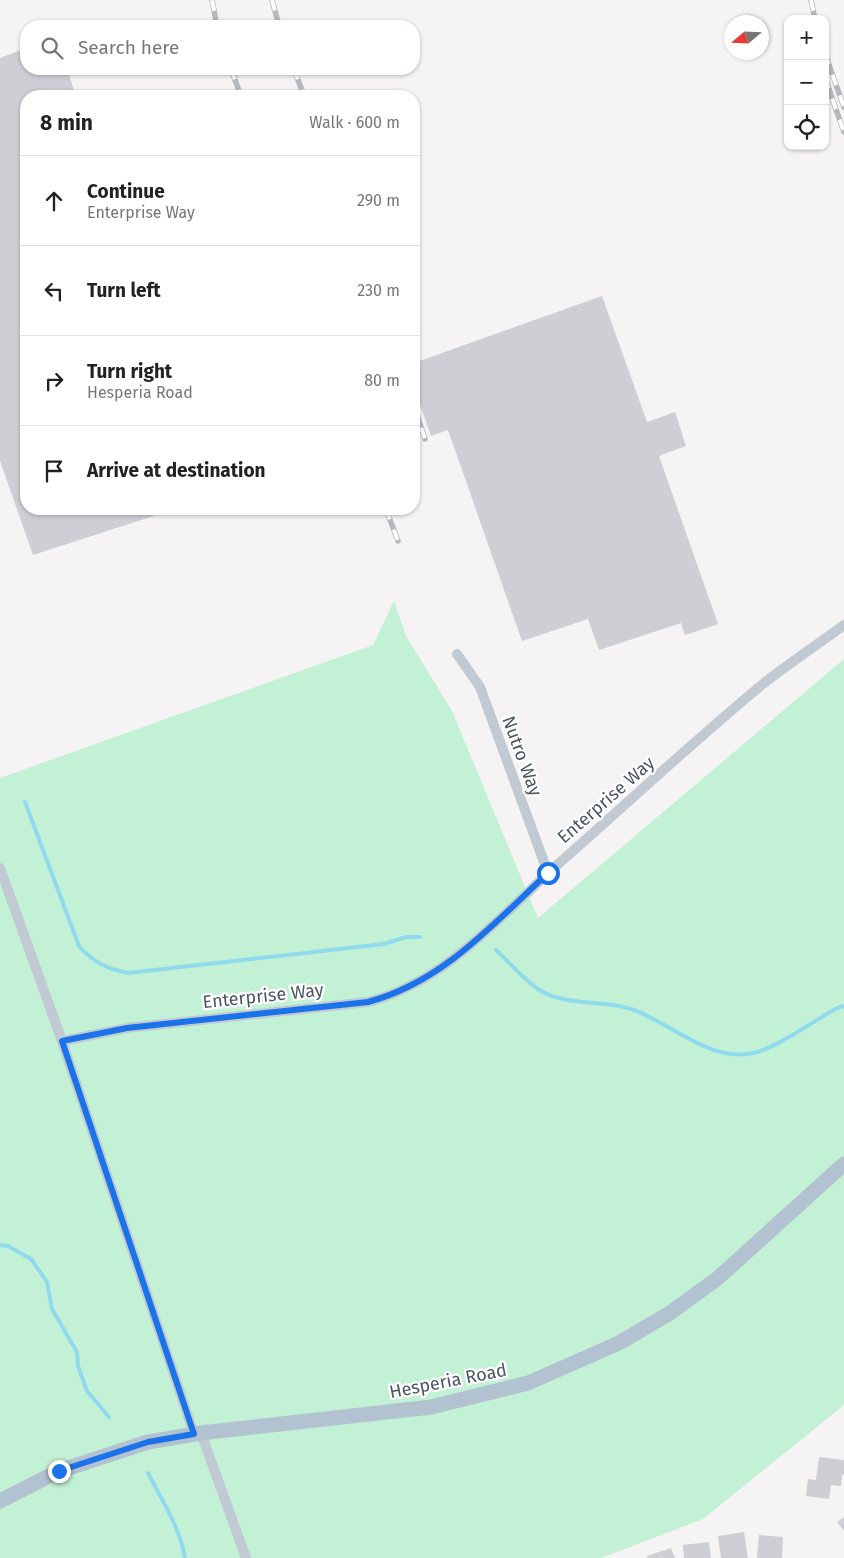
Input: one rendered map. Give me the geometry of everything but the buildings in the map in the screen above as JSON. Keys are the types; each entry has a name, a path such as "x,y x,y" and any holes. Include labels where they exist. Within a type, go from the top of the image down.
{"main road":[{"name":"Hesperia Road","path":"0,1501 59,1471 148,1442 198,1433 431,1407 528,1383 575,1365 620,1343 670,1313 718,1278 844,1164"}],"street":[{"name":"Enterprise Way","path":"62,1041 127,1028 368,1002 392,995 439,970 462,953 548,873 765,683 844,625"},
{"name":"Nutro Way","path":"457,654 480,688 548,873"},
{"path":"0,868 198,1433 246,1558"}],"green space":[{"path":"394,601 406,636 452,711 538,918 844,659 844,1405 703,1519 601,1558 0,1558 0,778 373,645"}],"waterway":[{"path":"25,802 79,946 95,961 113,969 128,973 384,944 406,937 420,937"},
{"path":"496,950 527,981 549,995 571,1001 608,1004 631,1009 706,1047 737,1055 753,1053 773,1046 837,1008 844,1006"},
{"path":"0,1245 8,1246 31,1259 47,1282 52,1309 77,1352 78,1366 87,1391 109,1417"},
{"path":"148,1473 175,1525 185,1558"}],"railway":[{"path":"212,0 216,20"},
{"path":"272,0 277,20"},
{"path":"811,0 814,15"},
{"path":"827,60 844,107"},
{"path":"233,75 239,90"},
{"path":"296,75 302,90"},
{"path":"829,89 844,132"},
{"path":"420,424 425,439"},
{"path":"388,515 398,541"}],"route":[{"path":"59,1471 148,1442 194,1434 62,1041 127,1028 368,1002 392,995 416,984 462,953 548,873"}]}
